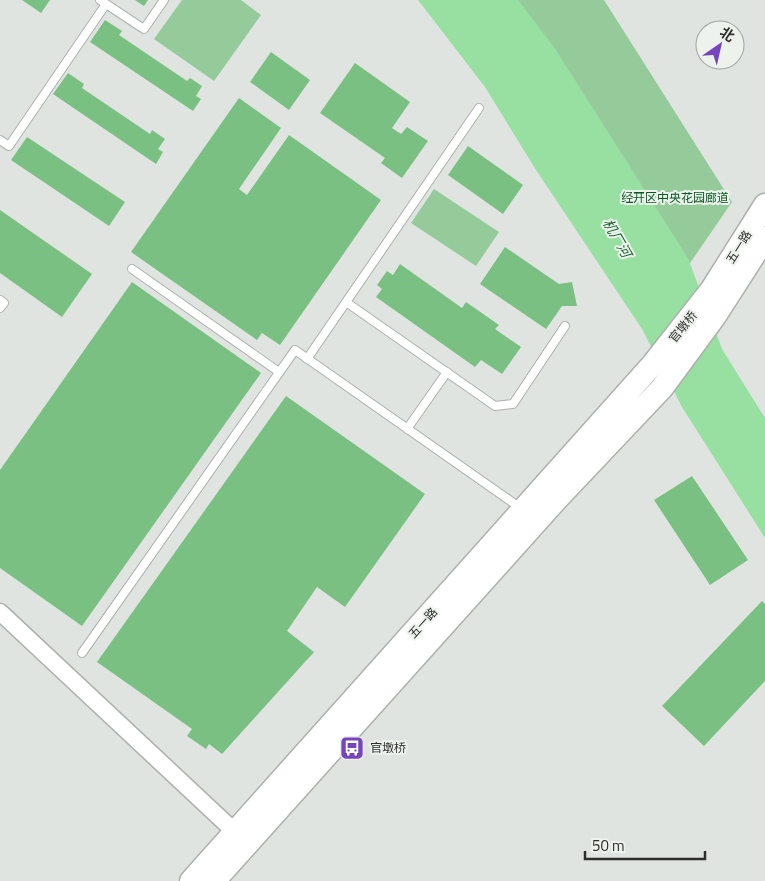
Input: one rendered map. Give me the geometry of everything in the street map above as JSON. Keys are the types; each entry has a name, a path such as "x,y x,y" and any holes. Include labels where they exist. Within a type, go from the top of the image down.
{"main road":[{"name":"五一路","path":"712,289 765,205"},
{"name":"五一路","path":"716,316 765,238"},
{"name":"官墩桥","path":"653,364 712,289"},
{"name":"官墩桥","path":"662,388 716,316"},
{"name":"五一路","path":"214,881 531,515 653,364"},
{"name":"五一路","path":"191,881 531,515 662,388"}],"street":[{"path":"0,612 235,832"}],"lane":[{"path":"0,140 8,146 103,2 144,29 164,0"},
{"path":"307,359 479,108"},
{"path":"132,269 279,372"},
{"path":"0,300 4,303 0,308"},
{"path":"346,302 495,406 513,404 565,326"},
{"path":"82,653 295,350 531,515"},
{"path":"407,429 447,372"}],"green space":[{"path":"182,0 241,0 261,15 214,81 154,39"},
{"name":"经开区中央花园廊道","path":"490,0 604,0 732,202 675,285"},
{"path":"434,189 499,232 476,266 411,223"}],"water":[{"name":"机厂河","path":"418,0 518,0 554,47 688,258 722,349 765,418 765,538 682,407 642,329 536,170 485,87"}],"building":[{"path":"22,0 50,0 41,13"},
{"path":"135,0 148,0 144,6"},
{"path":"105,20 122,31 119,35 187,81 190,78 202,86 196,96 201,99 193,111 90,42"},
{"path":"271,52 310,80 289,110 250,82"},
{"path":"355,63 410,102 392,128 401,134 407,127 428,141 402,178 381,163 385,158 320,113"},
{"path":"68,73 84,84 82,88 150,134 152,130 165,139 158,149 163,152 156,164 53,94"},
{"path":"239,98 281,128 239,189 247,195 289,135 381,200 280,345 262,333 257,340 131,252"},
{"path":"27,137 125,202 109,226 11,160"},
{"path":"468,146 523,185 503,214 448,175"},
{"path":"0,210 92,274 62,317 0,273"},
{"path":"505,247 559,284 572,282 577,306 562,306 546,329 480,284"},
{"path":"400,264 462,308 466,302 499,325 495,329 521,347 502,374 481,360 475,367 376,297 382,289 377,285 387,271 393,275"},
{"path":"132,282 261,373 82,626 0,568 0,470"},
{"path":"286,396 425,494 345,607 317,587 287,631 314,652 222,754 209,744 206,749 187,736 192,729 97,662"},
{"path":"692,476 748,560 710,585 654,500"},
{"path":"762,601 765,604 765,681 704,746 662,706"}],"place":[{"name":"官墩桥","path":"352,748"}]}
